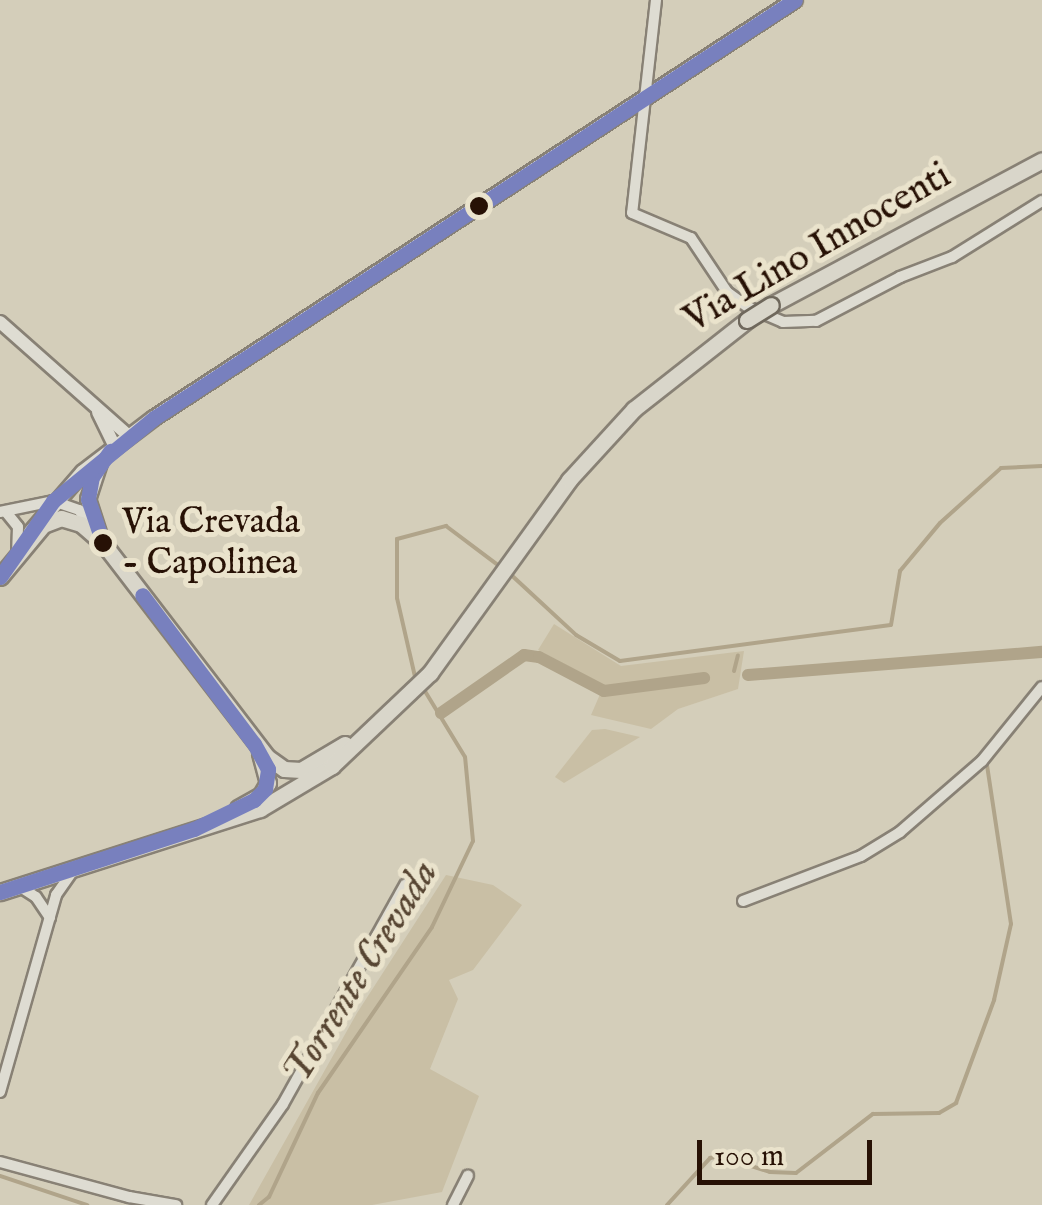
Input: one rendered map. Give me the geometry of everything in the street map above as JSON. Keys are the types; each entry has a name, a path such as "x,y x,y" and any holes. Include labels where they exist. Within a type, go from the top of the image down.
{"main road":[{"path":"0,577 53,501 129,436 795,0"},
{"name":"Via Lino Innocenti","path":"379,722 430,672 569,480 634,409 771,305 1042,160"},
{"path":"102,458 92,477 88,498 102,543"},
{"path":"17,554 35,532 60,518 81,524 102,543 254,744 268,769 265,789 254,800 194,829"},
{"path":"254,744 276,765 301,770 379,722"},
{"path":"0,892 260,809 304,785 379,722"}],"street":[{"path":"656,0 632,213 691,238 733,298 783,322 826,317 900,276 952,257 1042,202"},
{"path":"0,322 129,436"},
{"path":"98,412 115,447"},
{"path":"3,512 53,501 79,510 102,543"},
{"path":"3,512 18,527 17,554"},
{"path":"744,900 860,856 900,832 982,761 1042,687"},
{"path":"0,1092 61,885 77,866"},
{"path":"18,886 36,897 50,918"},
{"path":"212,1205 283,1104 404,886"},
{"path":"0,1162 128,1198 176,1205"},
{"path":"453,1205 468,1176"}],"shaded area":[{"path":"554,624 621,666 744,651 738,689 678,709 651,729 591,715 604,685 538,650"},
{"path":"592,730 640,737 564,783 555,777"},
{"path":"446,875 493,885 522,905 473,970 449,980 458,999 430,1069 479,1096 442,1192 372,1205 249,1205 357,1013"}],"waterway":[{"name":"Torrente Crevada","path":"507,571 576,635 620,661 891,625 900,571 940,523 1001,468 1042,466"},
{"name":"Torrente Crevada","path":"416,681 397,598 397,539 446,526 499,566"},
{"path":"748,675 1042,652"},
{"path":"441,713 524,655 539,657 604,691 704,678"},
{"path":"734,671 738,655"},
{"name":"Torrente Crevada","path":"259,1205 269,1197 318,1093 432,927 473,841 465,757 423,688"},
{"path":"667,1205 710,1158 720,1156 770,1172 796,1173 873,1114 939,1113 956,1103 994,1000 1011,924 987,766"},
{"name":"Torrente Crevada","path":"0,1176 87,1205"}],"transit line":[{"path":"0,577 53,501 154,418 795,0"},
{"path":"103,543 88,499 92,477 110,451"},
{"path":"0,892 194,829 254,800 265,789 268,769 254,744 142,595"}],"place":[{"name":"Via Crevada - Capolinea","path":"103,543"}]}
